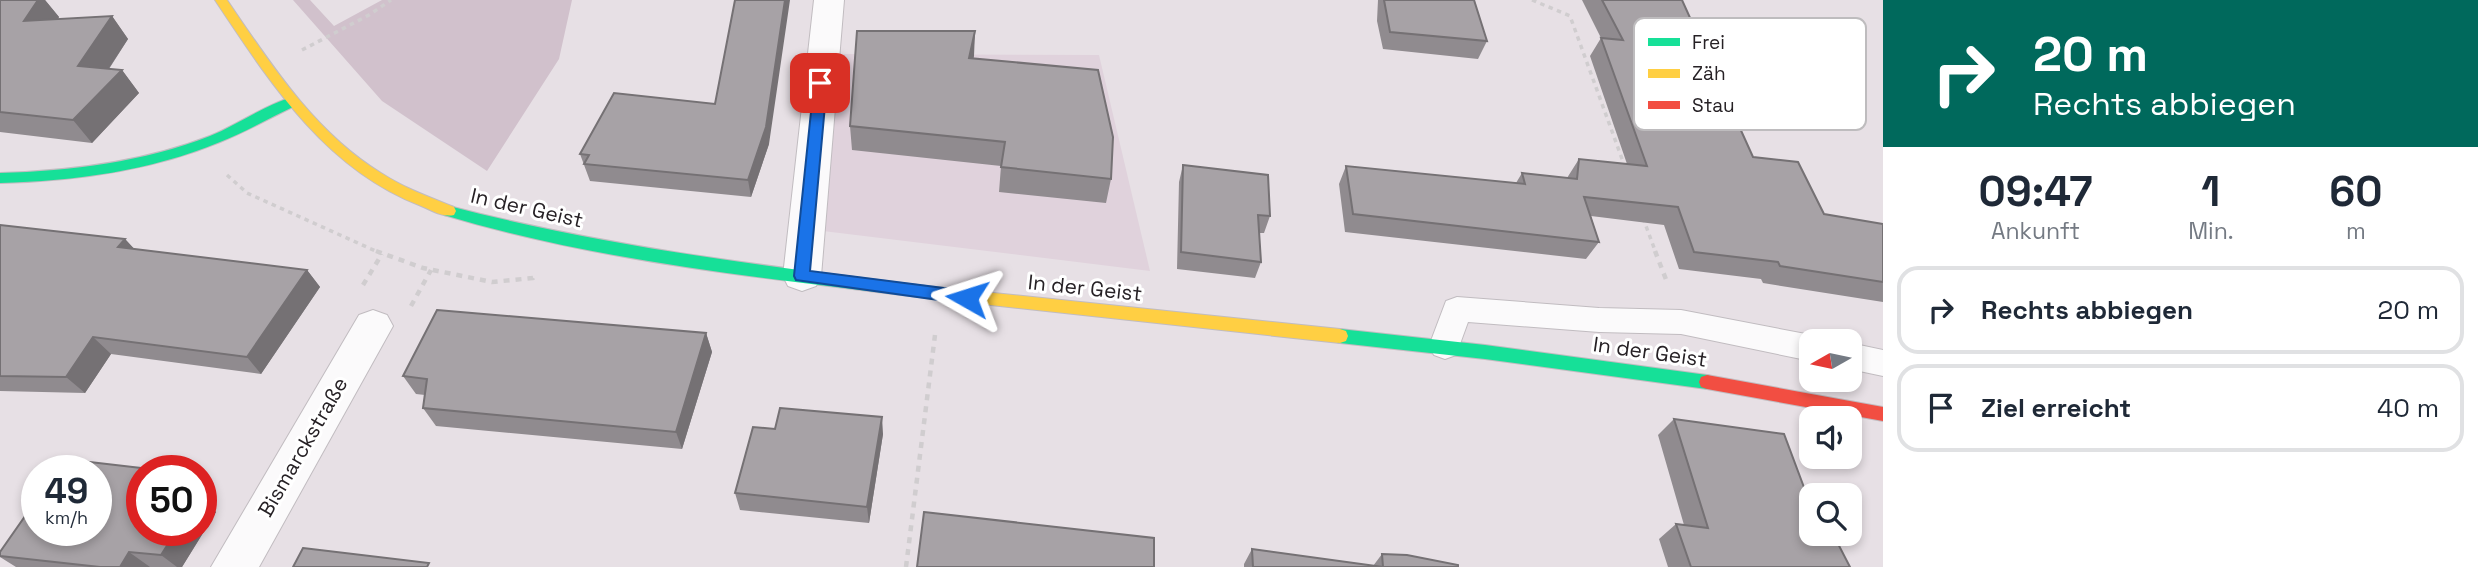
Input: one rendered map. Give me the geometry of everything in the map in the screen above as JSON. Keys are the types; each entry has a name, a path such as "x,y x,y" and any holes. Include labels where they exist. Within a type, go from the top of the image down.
{"main road":[{"name":"In der Geist","path":"222,0 292,102 355,165 399,192 462,216 600,246 802,276 940,295 1445,346 1774,391 1883,414"},
{"path":"0,178 54,178 127,166 205,143 292,102"}],"street":[{"path":"802,276 829,0"},
{"name":"Bismarckstraße","path":"234,567 373,326"}],"lane":[{"path":"1445,346 1457,309 1599,320 1681,322 1799,346"},
{"path":"1862,359 1883,363"}],"path":[{"path":"267,69 369,15 391,0"},
{"path":"1532,0 1570,16 1625,169"},
{"path":"205,143 218,167 247,193 382,254 423,268 492,282 533,278 554,236"},
{"path":"1639,208 1681,322"},
{"path":"906,567 940,295"}],"shaded area":[{"path":"293,0 310,0 334,26 382,0 572,0 559,59 487,171 382,101"},
{"path":"840,54 1099,55 1150,271 823,231"}],"building":[{"path":"0,0 38,0 24,21 112,16 78,66 122,70 73,120 0,112"},
{"path":"735,0 785,0 766,127 748,180 584,164 589,155 580,154 614,93 715,104"},
{"path":"1384,0 1474,0 1487,41 1390,32"},
{"path":"1602,0 1682,0 1690,18 1634,18 1634,130 1601,38 1623,40"},
{"path":"857,31 975,31 969,58 1098,70 1113,137 1111,179 1001,167 1005,142 850,126"},
{"path":"1634,130 1741,130 1753,157 1798,162 1824,214 1883,224 1883,282 1780,266 1778,262 1694,252 1678,207 1584,197 1599,242 1353,214 1346,166 1525,184 1522,173 1577,179 1579,159 1647,166"},
{"path":"1183,165 1268,175 1270,216 1258,215 1261,262 1181,252"},
{"path":"0,225 125,239 118,247 307,270 247,357 93,337 66,377 0,376"},
{"path":"437,310 706,333 676,432 423,408 427,379 403,376"},
{"path":"780,408 882,417 867,507 735,493 753,427 775,429"},
{"path":"1674,419 1784,434 1802,483 1799,483 1799,546 1839,546 1850,567 1691,567 1676,524 1708,528"},
{"path":"112,465 126,466 126,546 167,546 161,555 129,552 120,567 0,556 21,522 21,546 112,546"},
{"path":"924,512 1154,538 1154,567 917,567"},
{"path":"303,548 429,563 427,567 293,567"},
{"path":"1252,549 1383,567 1253,567"},
{"path":"1382,554 1407,555 1458,567 1383,567"}],"traffic: fast":[{"path":"0,178 82,173 163,157 215,139 292,102"},
{"path":"449,211 507,227 626,251 926,292"},
{"path":"1340,336 1485,352 1707,382"}],"traffic: slow":[{"path":"221,0 291,99 343,153 374,176 409,195 449,211"},
{"path":"926,292 1340,336"}],"traffic: jam":[{"path":"1707,382 1883,414"}],"route":[{"path":"820,83 802,276 967,298"}]}
